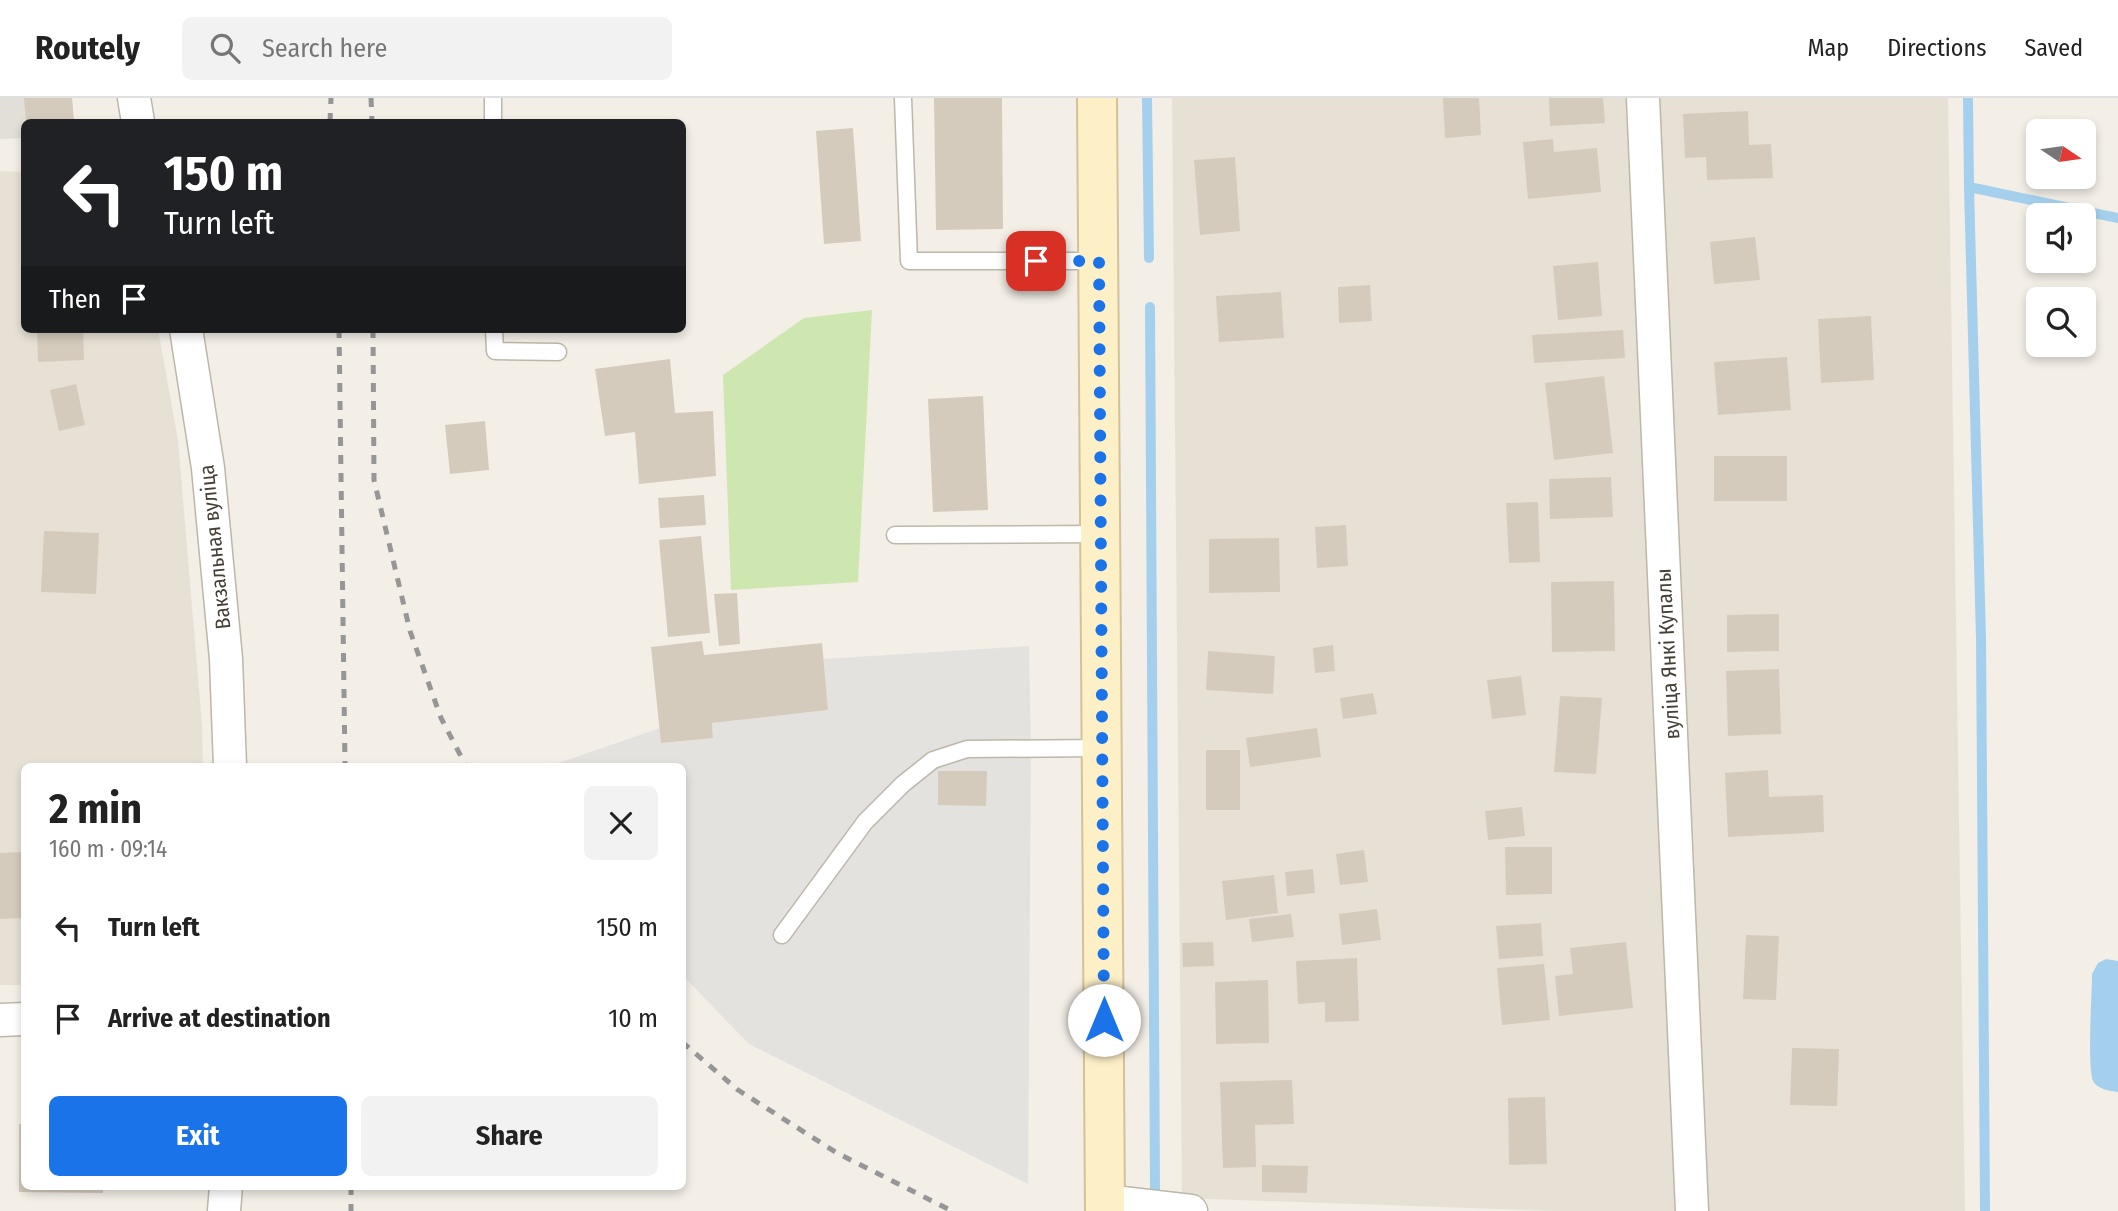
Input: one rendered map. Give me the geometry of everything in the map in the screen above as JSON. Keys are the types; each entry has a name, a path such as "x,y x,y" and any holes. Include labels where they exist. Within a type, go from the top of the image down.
{"main road":[{"path":"1097,98 1105,1206"}],"street":[{"path":"134,98 138,119"},
{"name":"вуліца Янкі Купалы","path":"1643,98 1692,1211"},
{"name":"Вакзальная вуліца","path":"187,333 208,468 226,659 230,763"},
{"path":"0,1020 21,1019"},
{"path":"225,1211 226,1190"},
{"path":"1105,1206 1191,1211"}],"lane":[{"path":"493,98 493,119"},
{"path":"903,98 909,261 1099,261"},
{"path":"495,333 495,351 558,352"},
{"path":"895,535 1101,534"},
{"path":"782,935 865,822 903,783 933,760 967,749 1102,748"}],"shaded area":[{"path":"0,98 72,98 74,119 21,119 21,138 0,139"},
{"path":"1172,98 1948,98 1965,1211 1553,1211 1182,1198"},
{"path":"0,171 21,172 21,333 159,333 178,440 203,763 21,763 21,985 0,985"},
{"path":"1029,646 1031,749 1028,1184 749,1044 686,979 686,763 559,763 660,728 661,743 713,738 712,723 828,710 823,659"}],"green space":[{"path":"872,310 858,582 731,590 723,375 804,318"}],"water":[{"path":"2106,959 2118,961 2118,1092 2097,1086 2091,1073 2092,974 2098,963"}],"building":[{"path":"24,98 72,98 74,119 26,119"},
{"path":"934,98 1002,98 1003,229 936,230"},
{"path":"1443,98 1479,98 1481,135 1445,138"},
{"path":"1549,98 1603,98 1605,123 1550,126"},
{"path":"1748,111 1749,145 1771,144 1773,178 1707,180 1706,157 1685,158 1683,114"},
{"path":"853,128 861,241 824,244 816,131"},
{"path":"1553,139 1554,152 1597,148 1601,192 1528,199 1523,142"},
{"path":"1235,157 1240,231 1200,235 1194,160"},
{"path":"1755,237 1760,280 1714,284 1710,242"},
{"path":"1598,262 1602,316 1558,320 1553,266"},
{"path":"1370,285 1372,321 1339,323 1338,287"},
{"path":"1281,292 1284,338 1219,342 1216,296"},
{"path":"1871,316 1874,380 1821,383 1818,319"},
{"path":"1623,330 1625,358 1534,363 1532,335"},
{"path":"37,333 83,333 84,360 38,362"},
{"path":"1787,357 1791,410 1718,415 1714,362"},
{"path":"670,359 675,413 713,411 716,476 639,484 635,432 605,436 595,369"},
{"path":"1604,376 1613,453 1554,460 1545,383"},
{"path":"76,384 85,425 59,431 50,390"},
{"path":"983,396 988,510 933,512 928,399"},
{"path":"485,421 489,470 450,474 445,425"},
{"path":"1714,456 1787,456 1787,501 1714,501"},
{"path":"1611,477 1613,517 1550,519 1549,479"},
{"path":"704,495 706,525 660,528 658,498"},
{"path":"1538,502 1540,562 1509,563 1506,503"},
{"path":"1346,525 1348,566 1317,568 1315,527"},
{"path":"44,531 99,533 96,594 41,592"},
{"path":"701,536 710,633 668,637 659,540"},
{"path":"1279,538 1280,592 1209,593 1209,539"},
{"path":"1614,581 1615,651 1552,652 1551,582"},
{"path":"737,593 740,644 719,646 714,594"},
{"path":"1779,614 1779,651 1727,652 1727,615"},
{"path":"702,641 704,655 822,643 828,710 712,723 713,738 661,743 651,647"},
{"path":"1333,645 1335,671 1315,673 1313,648"},
{"path":"1208,651 1275,656 1273,694 1206,690"},
{"path":"1779,669 1781,734 1728,736 1726,671"},
{"path":"1521,676 1526,715 1492,719 1487,680"},
{"path":"1373,693 1377,714 1343,719 1340,698"},
{"path":"1560,696 1602,698 1596,774 1554,772"},
{"path":"1317,728 1321,757 1250,767 1246,738"},
{"path":"1206,750 1240,750 1240,810 1206,810"},
{"path":"1768,770 1769,797 1823,795 1824,832 1728,837 1725,773"},
{"path":"938,771 987,771 986,806 938,805"},
{"path":"1522,807 1525,836 1488,840 1485,811"},
{"path":"1505,847 1552,847 1552,894 1506,895"},
{"path":"1364,850 1368,882 1340,885 1336,854"},
{"path":"21,852 21,918 0,919 0,853"},
{"path":"1313,869 1315,893 1287,896 1285,872"},
{"path":"1274,875 1278,913 1226,920 1222,881"},
{"path":"1377,909 1381,940 1342,945 1339,914"},
{"path":"1291,914 1294,937 1252,942 1249,919"},
{"path":"1541,923 1543,956 1499,959 1496,926"},
{"path":"1746,935 1779,936 1776,1000 1743,999"},
{"path":"1213,942 1214,966 1183,967 1182,943"},
{"path":"1626,942 1633,1008 1559,1016 1555,976 1573,974 1570,948"},
{"path":"1357,958 1359,1021 1325,1022 1325,1002 1298,1004 1296,961"},
{"path":"1544,964 1550,1020 1502,1025 1497,968"},
{"path":"1268,980 1269,1043 1216,1044 1215,982"},
{"path":"1792,1048 1839,1049 1837,1106 1790,1105"},
{"path":"1292,1080 1294,1124 1255,1125 1256,1167 1223,1168 1220,1082"},
{"path":"1545,1097 1547,1164 1509,1165 1508,1098"},
{"path":"19,1124 21,1190 103,1190 103,1193 19,1192"},
{"path":"1262,1165 1308,1166 1307,1193 1262,1192"}],"waterway":[{"path":"1147,98 1149,258"},
{"path":"1968,98 1969,187 2118,218"},
{"path":"1969,187 1981,638 1985,1211"},
{"path":"1150,307 1155,1190"}],"railway":[{"path":"330,119 331,98"},
{"path":"371,98 372,119"},
{"path":"339,333 345,763"},
{"path":"373,333 374,480 410,631 441,718 464,763"},
{"path":"686,1045 738,1090 837,1153 952,1211"},
{"path":"351,1190 351,1211"}],"route":[{"path":"1036,261 1099,261 1104,1020"}]}
